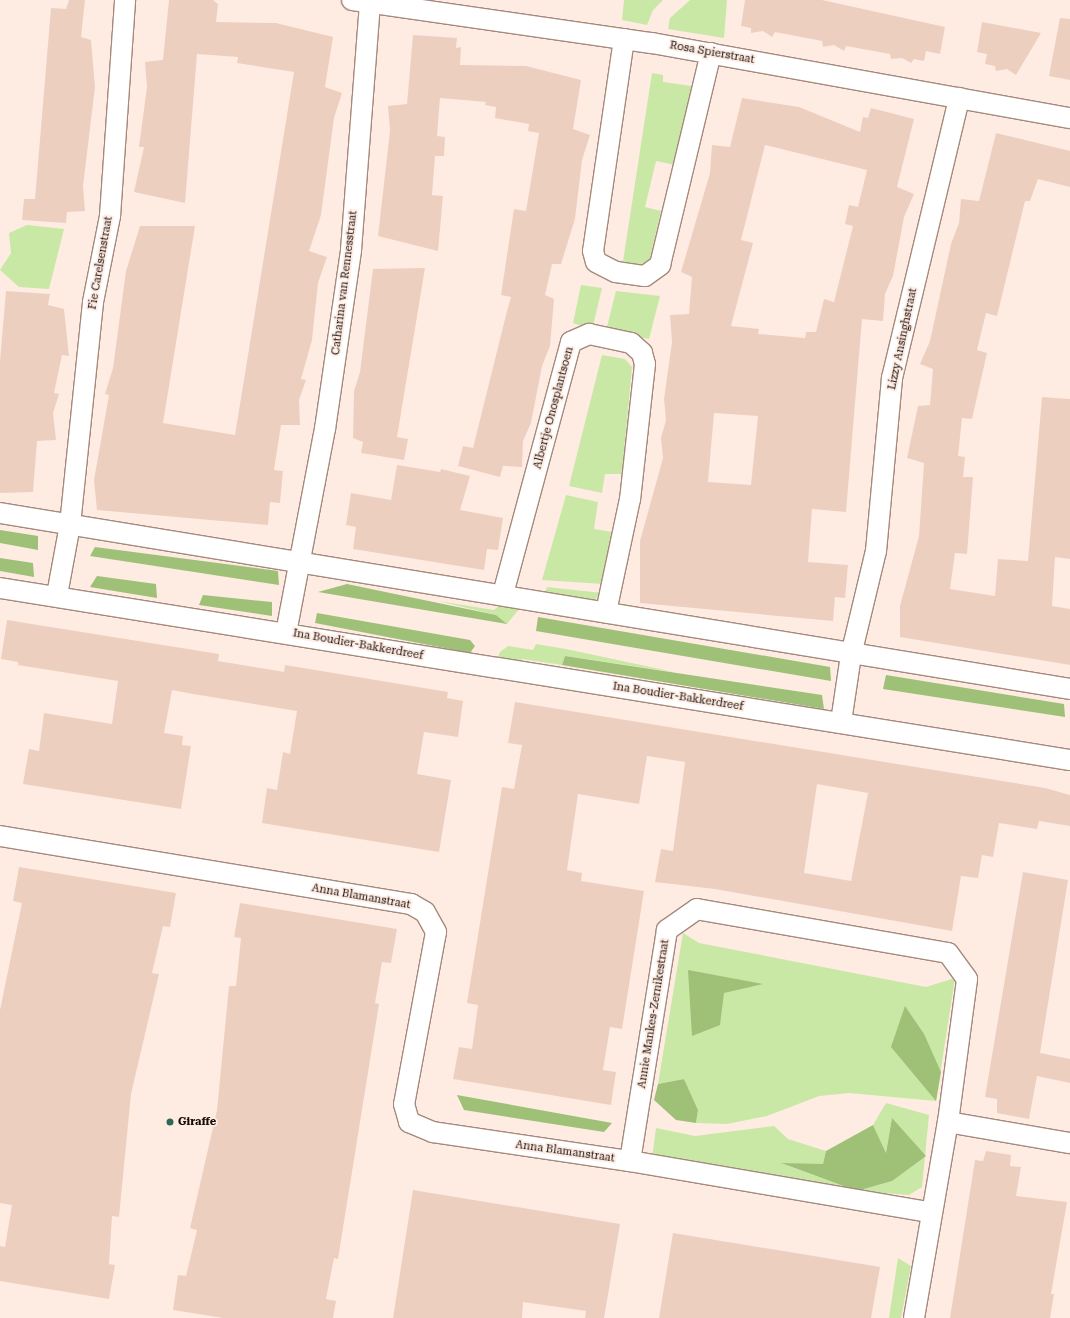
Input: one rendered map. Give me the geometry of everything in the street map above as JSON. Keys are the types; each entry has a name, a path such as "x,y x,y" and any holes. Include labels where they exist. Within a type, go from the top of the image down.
{"street":[{"name":"Fie Carelsenstraat","path":"70,525 94,302 110,216 125,0"},
{"name":"Rosa Spierstraat","path":"361,2 624,39 711,53 1070,118"},
{"name":"Catharina van Rennesstraat","path":"301,560 325,429 351,250 361,2"},
{"path":"624,39 593,251 596,262 616,272 645,276 660,265 711,53"},
{"name":"Lizzy Ansinghstraat","path":"840,722 850,655 876,551 892,378 959,98"},
{"name":"Albertje Onosplantsoen","path":"503,594 571,342 589,334 631,343 642,353 645,364 630,499 606,612"},
{"path":"0,513 301,560 850,655 1070,689"},
{"path":"57,595 70,525"},
{"name":"Ina Boudier-Bakkerdreef","path":"286,633 301,560"},
{"name":"Ina Boudier-Bakkerdreef","path":"0,588 57,595 1070,760"},
{"name":"Anna Blamanstraat","path":"0,836 411,904 425,912 436,932 404,1104 409,1122 433,1132 630,1161"},
{"name":"Annie Mankes-Zernikestraat","path":"630,1161 667,930 697,909 948,953 967,979 948,1122 930,1212 914,1318"},
{"path":"948,1122 1070,1143"},
{"path":"630,1161 930,1212"}],"green space":[{"path":"624,0 663,0 653,10 647,25 622,20"},
{"path":"690,0 727,0 724,38 668,29 670,18"},
{"path":"652,73 663,75 663,82 692,86 675,165 656,161 645,207 661,211 649,262 622,268"},
{"path":"27,225 64,229 49,289 19,287 0,270 11,253 9,233"},
{"path":"581,285 602,288 592,330 573,323"},
{"path":"616,291 660,296 649,339 606,331"},
{"path":"602,355 625,359 632,367 622,474 605,474 602,493 569,486"},
{"path":"566,495 598,502 594,529 612,532 603,584 542,580"},
{"path":"0,530 38,536 38,550 0,543"},
{"path":"95,547 278,571 279,585 90,556"},
{"path":"0,558 33,563 34,577 0,571"},
{"path":"97,576 156,584 157,598 90,587"},
{"path":"347,584 496,615 507,624 318,592"},
{"path":"547,587 602,593 590,603 544,596"},
{"path":"203,595 272,602 272,616 199,605"},
{"path":"438,601 494,610 501,604 520,608 507,624 496,615"},
{"path":"317,613 470,640 475,646 470,653 315,623"},
{"path":"538,617 830,667 831,681 536,631"},
{"path":"536,644 674,672 565,656 562,665 522,659 516,664 496,662 500,652 508,646 533,650"},
{"path":"565,656 822,695 824,709 562,665"},
{"path":"886,675 1064,704 1065,717 883,689"},
{"path":"683,933 699,943 926,987 955,978 936,1101 849,1093 819,1096 767,1116 727,1124 696,1123 698,1110 684,1079 658,1084"},
{"path":"688,970 763,984 724,993 720,1025 692,1036"},
{"path":"905,1006 924,1034 941,1072 936,1101 891,1047"},
{"path":"684,1079 698,1110 696,1123 676,1120 654,1100 658,1084"},
{"path":"457,1095 612,1123 604,1132 464,1110"},
{"path":"886,1103 929,1115 922,1187 909,1195 857,1191 892,1181 892,1118 886,1153 873,1125"},
{"path":"892,1118 926,1156 892,1181 857,1191 781,1163 823,1164 826,1151 873,1125 886,1153"},
{"path":"774,1126 788,1139 826,1151 823,1164 783,1164 843,1186 652,1158 656,1128 695,1136"},
{"path":"898,1258 911,1266 901,1318 889,1318"}],"building":[{"path":"69,0 85,0 81,37 91,40 95,87 83,186 85,211 67,212 66,223 22,220 24,199 35,199 51,8 66,9"},
{"path":"169,0 213,0 218,4 216,22 276,23 333,37 325,87 342,93 334,118 321,215 309,251 327,257 318,283 312,340 301,379 306,380 299,400 300,425 281,425 274,470 283,471 280,503 270,502 268,525 97,510 94,480 109,395 105,394 113,368 126,271 140,226 195,226 163,423 235,435 294,72 237,63 238,57 197,54 185,203 134,192 144,147 139,147 147,87 145,62 163,60"},
{"path":"745,0 822,0 945,27 940,54 926,51 924,61 914,59 911,63 902,58 891,59 890,54 846,46 844,51 834,45 823,47 822,41 775,32 772,37 763,31 751,33 751,28 741,26"},
{"path":"1060,18 1070,19 1070,80 1049,76"},
{"path":"982,22 1041,33 1016,75 1007,69 996,71 995,66 985,64 987,54 977,52"},
{"path":"413,35 457,38 456,48 461,47 460,65 526,66 581,80 573,129 590,135 582,160 575,219 561,264 552,264 545,295 554,299 550,346 542,366 531,423 523,441 522,467 503,466 500,477 458,466 463,446 473,448 511,297 501,295 514,209 526,211 539,133 528,131 529,124 495,118 496,107 485,105 486,102 440,98 437,136 445,137 444,156 435,156 432,195 443,196 438,251 378,236 390,131 388,106 407,104"},
{"path":"742,98 799,107 860,132 863,117 868,118 871,108 914,119 897,187 914,194 904,217 893,276 885,294 883,321 862,319 846,512 812,509 808,562 848,565 845,598 835,597 833,621 640,603 640,541 663,458 661,438 666,420 664,399 672,342 670,315 689,314 692,277 681,272 710,173 712,145 730,147","holes":["765,145 867,170 858,207 849,205 845,224 853,226 834,302 824,299 816,332 806,332 805,338 758,334 759,329 731,326 753,243 741,240","714,413 758,416 751,485 708,482"]},
{"path":"996,133 1070,151 1070,187 1038,179 1030,201 1025,201 997,316 986,313 977,350 987,353 972,419 962,418 958,456 965,457 963,477 973,477 967,554 955,553 950,589 995,596 998,559 1028,561 1042,397 1070,399 1070,559 1055,557 1052,606 1070,609 1070,665 900,637 900,606 919,536 924,463 907,458 918,406 930,405 933,369 920,364 930,341 951,244 959,223 961,199 979,201"},
{"path":"425,268 397,437 408,439 404,460 361,453 363,442 353,438 354,391 360,372 373,269"},
{"path":"6,291 50,294 48,305 64,309 69,356 62,355 54,393 59,394 53,413 56,440 37,441 33,492 0,493 0,361"},
{"path":"397,465 440,472 441,469 470,476 460,510 503,518 498,550 487,549 484,570 353,549 356,527 346,525 351,493 391,500"},
{"path":"7,620 219,654 218,661 284,672 285,665 448,692 447,698 463,701 458,737 424,732 417,774 451,780 439,852 262,823 267,788 277,790 283,752 290,754 297,711 172,690 164,733 183,736 182,745 191,746 181,809 23,784 29,749 39,751 44,713 112,724 118,681 18,665 18,662 1,659"},
{"path":"515,702 1045,788 1070,795 1070,826 1039,821 1037,829 999,823 993,857 982,855 978,878 961,876 952,931 715,889 655,882 661,849 673,851 685,762 647,756 639,804 578,794 567,870 582,873 581,881 644,891 622,1029 610,1027 603,1070 616,1072 611,1105 453,1079 459,1047 472,1049 478,1005 467,1003 502,787 514,789 522,745 508,743","holes":["817,784 868,793 851,881 804,873"]},
{"path":"19,867 176,893 170,927 163,926 152,973 159,974 131,1094 119,1217 112,1216 109,1264 115,1265 109,1299 0,1281 0,1246 5,1247 12,1205 0,1203 0,1010 22,903 13,901"},
{"path":"1023,872 1068,880 1040,1053 1070,1059 1070,1083 1037,1076 1029,1119 997,1113 997,1099 985,1097"},
{"path":"240,903 397,929 391,963 382,962 375,1003 379,1004 338,1259 334,1258 326,1299 336,1301 333,1318 223,1318 173,1310 178,1275 186,1276 197,1230 190,1228 217,1110 229,986 236,986 241,938 234,937"},
{"path":"986,1151 1011,1155 1010,1166 1021,1167 1016,1196 1067,1202 1051,1294 1054,1294 1050,1318 950,1318 975,1160 983,1161"},
{"path":"413,1190 620,1224 604,1318 585,1318 586,1311 523,1302 522,1318 393,1318"},
{"path":"673,1233 880,1267 871,1318 659,1318"}],"place":[{"name":"Giraffe","path":"170,1122"}]}
